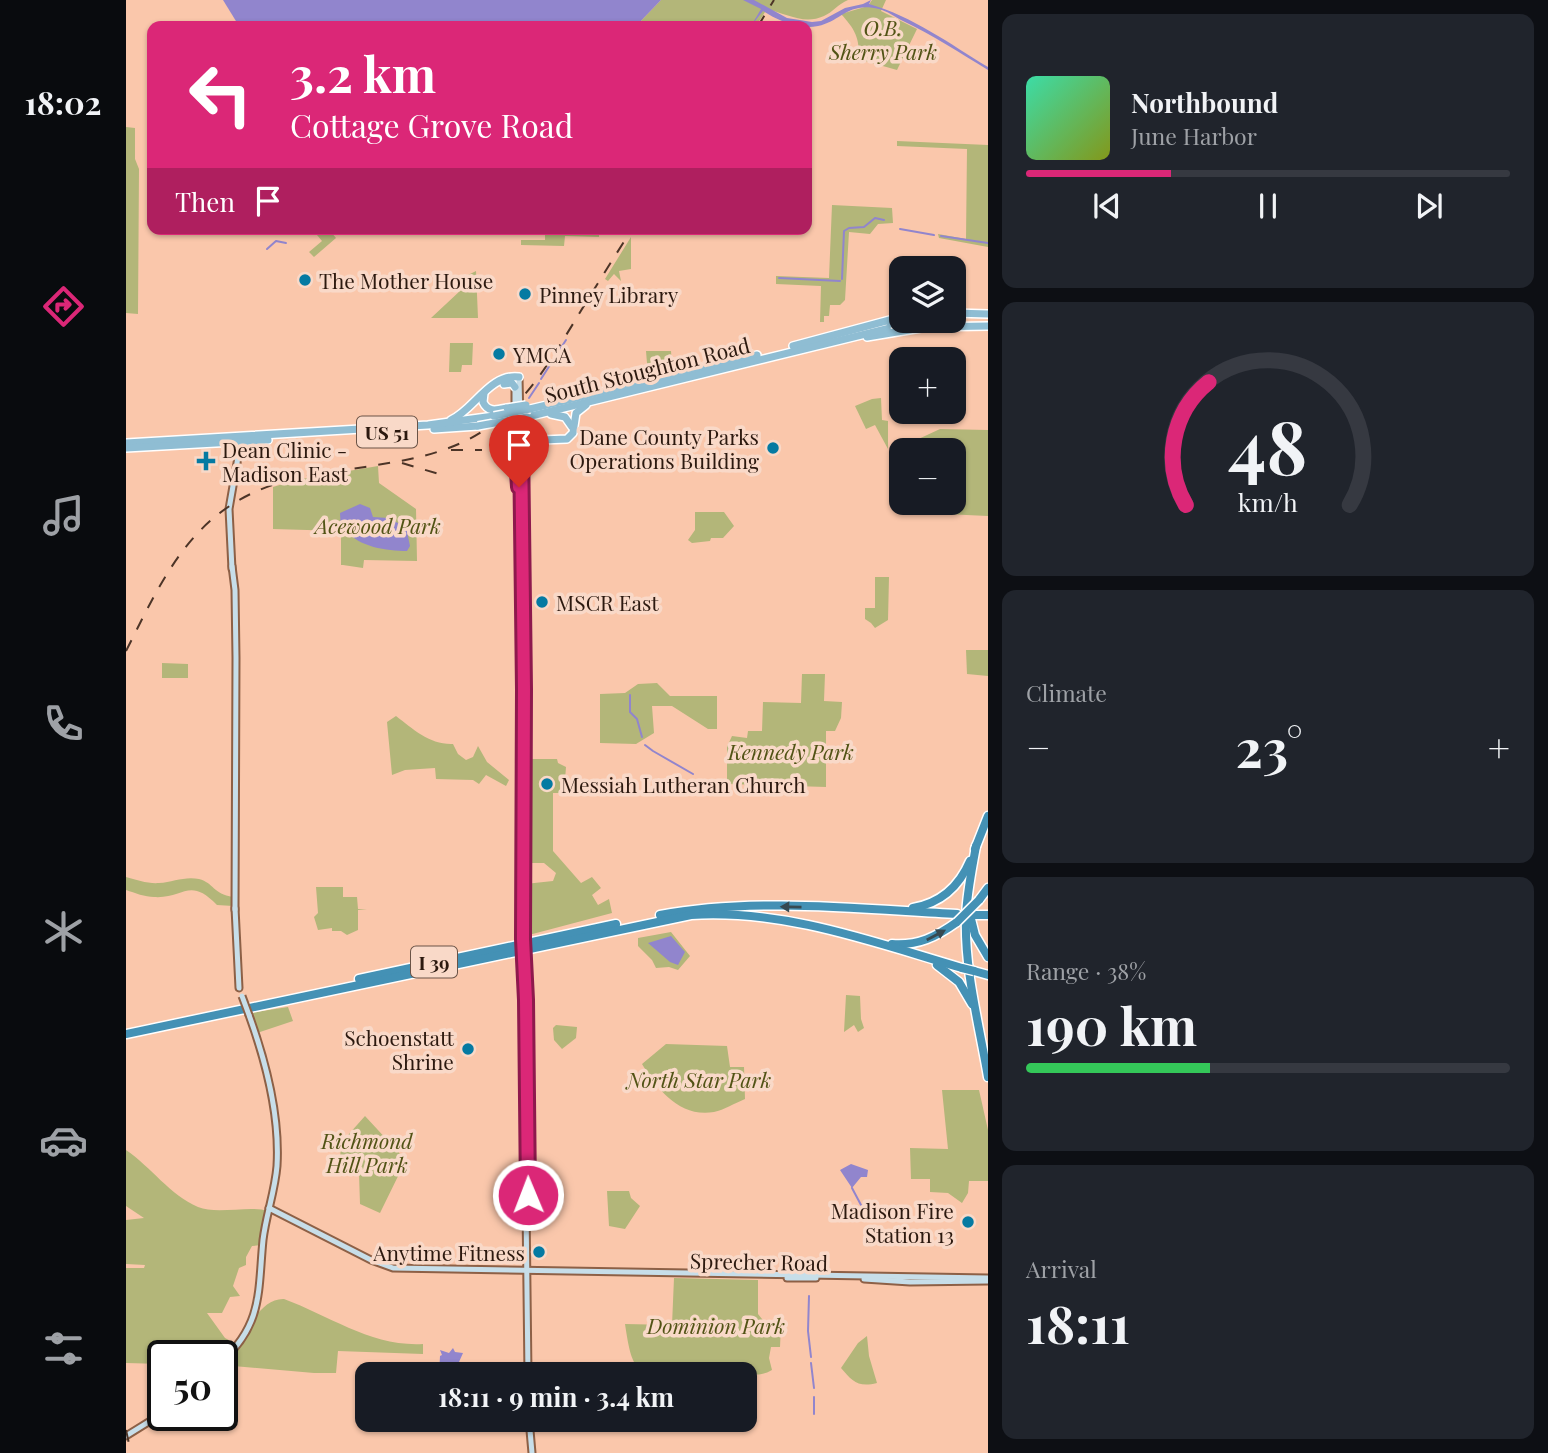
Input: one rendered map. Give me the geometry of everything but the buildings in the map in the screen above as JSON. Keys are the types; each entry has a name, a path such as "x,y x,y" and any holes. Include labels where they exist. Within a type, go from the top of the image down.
{"highway":[{"path":"819,908 906,909 931,904 960,881 988,816"},
{"path":"976,846 966,915 967,947 988,1077"},
{"path":"969,884 971,920 978,942 988,957"},
{"path":"865,941 895,945 915,944 931,938 979,900 988,888"},
{"name":"I 39","path":"126,1028 672,912 721,907 819,908 957,918 975,915 988,917"},
{"name":"I 39","path":"126,1034 691,915 741,914 777,918 988,975"},
{"path":"908,953 938,965 959,982 973,1005 983,1048"}],"main road":[{"name":"US 51","path":"966,317 987,318"},
{"name":"US 51","path":"966,321 987,318"},
{"path":"793,346 889,323"},
{"name":"South Stoughton Road","path":"126,445 193,445 281,435 428,425 494,416 886,330"},
{"name":"South Stoughton Road","path":"126,445 478,426 537,415 644,388 793,346 886,330"},
{"path":"428,425 457,418 486,388 513,376 519,377"},
{"path":"519,377 485,392 482,397 483,404 494,411 528,407"},
{"path":"519,377 524,605 523,959 526,1000 527,1362"},
{"path":"500,385 511,382 515,387 520,439"},
{"path":"520,439 566,440 573,433 575,416 583,407 644,388"},
{"path":"520,439 565,439 572,430 565,417 557,414 537,415"},
{"path":"238,1344 257,1308 263,1241 277,1167 267,1068 235,969 235,607 229,512 239,440"},
{"name":"Sprecher Road","path":"269,1208 388,1267 988,1280"},
{"name":"Sprecher Road","path":"528,1270 609,1276 910,1282 988,1280"},
{"path":"126,1436 147,1423"},
{"path":"530,1432 532,1453"}],"green space":[{"path":"661,0 848,0 824,16 809,19 767,9 759,21 641,21"},
{"name":"O.B. Sherry Park","path":"872,0 886,0 881,11 917,29 897,70 858,59 856,34 841,14 868,6"},
{"path":"126,127 135,128 135,159 139,169 138,314 126,313"},
{"path":"897,141 988,145 988,247 939,238 938,234 966,239 967,149 897,146"},
{"path":"832,205 892,208 893,223 878,224 870,234 849,232 845,300 840,305 830,305 829,316 824,316 824,322 820,322 821,286 776,284 776,276 829,278"},
{"path":"317,235 334,235 336,238 314,257 309,252 322,241"},
{"path":"545,235 599,235 565,236 564,246 521,245 521,240 545,240"},
{"path":"631,237 631,269 619,271 621,281 614,274 608,281 605,279"},
{"path":"476,271 478,318 431,318 461,290 454,282"},
{"path":"450,343 473,343 472,365 462,365 461,372 449,372"},
{"path":"646,351 671,351 672,368 648,375"},
{"path":"881,398 882,420 888,421 888,449 875,425 866,429 855,406"},
{"path":"940,429 988,430 988,516 966,515 966,438 921,438"},
{"name":"Acewood Park","path":"378,466 379,483 416,509 417,561 364,560 363,568 341,565 341,531 273,529 273,487 296,480"},
{"path":"695,512 724,512 734,526 723,538 692,543 688,540 695,530"},
{"path":"875,577 889,577 888,620 875,628 865,619 865,608 875,608"},
{"path":"966,650 988,650 988,676 967,674"},
{"path":"162,663 188,664 188,678 162,678"},
{"name":"Kennedy Park","path":"802,674 825,674 824,701 842,702 841,718 835,731 826,731 826,787 727,784 727,747 732,736 747,738 748,731 762,731 763,702 801,703"},
{"path":"657,683 670,696 717,696 717,729 708,729 672,706 652,706 654,733 636,744 600,743 600,694 625,693 638,684"},
{"path":"396,716 429,739 453,744 458,754 466,760 473,757 478,746 487,762 509,780 506,786 486,775 479,784 473,780 436,779 435,768 405,770 392,775 387,722"},
{"path":"524,759 557,759 558,763 566,767 564,793 553,793 553,851 581,883 592,877 601,888 592,895 598,905 609,899 612,913 525,936 525,884 553,881 556,873 544,863 531,863 532,796 524,793"},
{"path":"126,877 155,883 199,879 233,897 233,906 217,905 207,896 193,890 164,897 140,895 126,890"},
{"path":"316,887 343,887 343,897 357,897 358,909 367,909 358,910 358,930 347,935 341,931 332,931 332,928 318,930 314,917 318,913"},
{"path":"671,932 690,956 678,970 669,967 656,968 638,946 638,938"},
{"path":"846,995 860,996 864,1028 858,1032 854,1025 844,1032"},
{"path":"288,1007 293,1021 257,1033 249,1013"},
{"path":"556,1025 577,1027 576,1038 562,1049 554,1040 553,1028"},
{"name":"North Star Park","path":"666,1044 727,1046 730,1067 744,1067 745,1099 718,1111 702,1113 691,1111 671,1100 642,1064"},
{"path":"942,1090 979,1090 988,1130 988,1181 969,1181 968,1193 962,1203 948,1193 930,1192 930,1179 911,1179 910,1148 948,1149"},
{"name":"Richmond Hill Park","path":"365,1116 402,1156 404,1164 380,1213 360,1204 359,1173 352,1172 348,1165 340,1161 341,1143"},
{"path":"126,1150 178,1195 198,1207 268,1211 263,1245 252,1246 246,1257 246,1265 239,1268 233,1286 240,1296 230,1297 222,1313 207,1313 229,1340 147,1340 147,1364 126,1363 126,1268 144,1268 145,1265 126,1264 126,1220 144,1218 126,1206"},
{"path":"607,1191 629,1191 631,1198 640,1206 625,1229 609,1226"},
{"name":"Dominion Park","path":"674,1278 758,1280 758,1314 766,1324 781,1325 780,1347 771,1347 769,1358 772,1370 757,1374 757,1362 634,1362 625,1324 672,1325"},
{"path":"284,1299 369,1336 404,1344 423,1344 423,1354 338,1351 336,1373 238,1366 238,1341 269,1303"},
{"path":"867,1336 869,1356 877,1383 865,1385 852,1380 841,1368 858,1343"}],"shaded area":[{"path":"223,0 661,0 641,21 236,21"},
{"path":"743,0 754,0 787,18 806,21 783,21 763,11 754,21 761,9"},
{"path":"871,0 869,4 930,31 988,67 988,70 925,32 879,9 860,8 812,27 812,22 821,21 845,8"},
{"path":"360,504 370,508 373,517 388,518 406,527 410,546 407,551 374,547 351,536 346,530 341,531 340,513"},
{"path":"671,936 685,952 678,965 670,962 648,943"},
{"path":"851,1164 868,1170 867,1177 861,1177 852,1188 840,1170"},
{"path":"453,1348 455,1352 463,1353 459,1362 440,1362 442,1355 440,1350 449,1353"}],"waterway":[{"path":"842,279 844,231 864,227 875,218 884,220"},
{"path":"900,229 934,235"},
{"path":"941,236 988,243"},
{"path":"267,249 276,241 286,243"},
{"path":"779,278 840,281"},
{"path":"541,379 566,340"},
{"path":"529,398 539,383"},
{"path":"630,695 630,712 637,719 642,737"},
{"path":"645,745 693,774"},
{"path":"852,1188 861,1205"},
{"path":"809,1296 808,1331 811,1357"},
{"path":"811,1363 814,1388"},
{"path":"814,1397 814,1414"}],"railway":[{"path":"761,21 774,0"},
{"path":"126,651 154,597 185,548 225,509 251,494 292,479 428,455 472,438 501,418 526,393 547,365 628,235"},
{"path":"451,450 482,450"},
{"path":"402,463 439,474"},
{"path":"126,1430 131,1453"}],"place":[{"name":"The Mother House","path":"305,280"},
{"name":"Pinney Library","path":"525,294"},
{"name":"YMCA","path":"499,354"},
{"name":"Dane County Parks Operations Building","path":"773,448"},
{"name":"Dean Clinic - Madison East","path":"206,461"},
{"name":"MSCR East","path":"542,602"},
{"name":"Messiah Lutheran Church","path":"547,784"},
{"name":"Schoenstatt Shrine","path":"468,1049"},
{"name":"Madison Fire Station 13","path":"968,1222"},
{"name":"Anytime Fitness","path":"539,1252"}],"route":[{"path":"519,487 516,441 521,440 525,917 523,961 526,1000 528,1195"}]}
